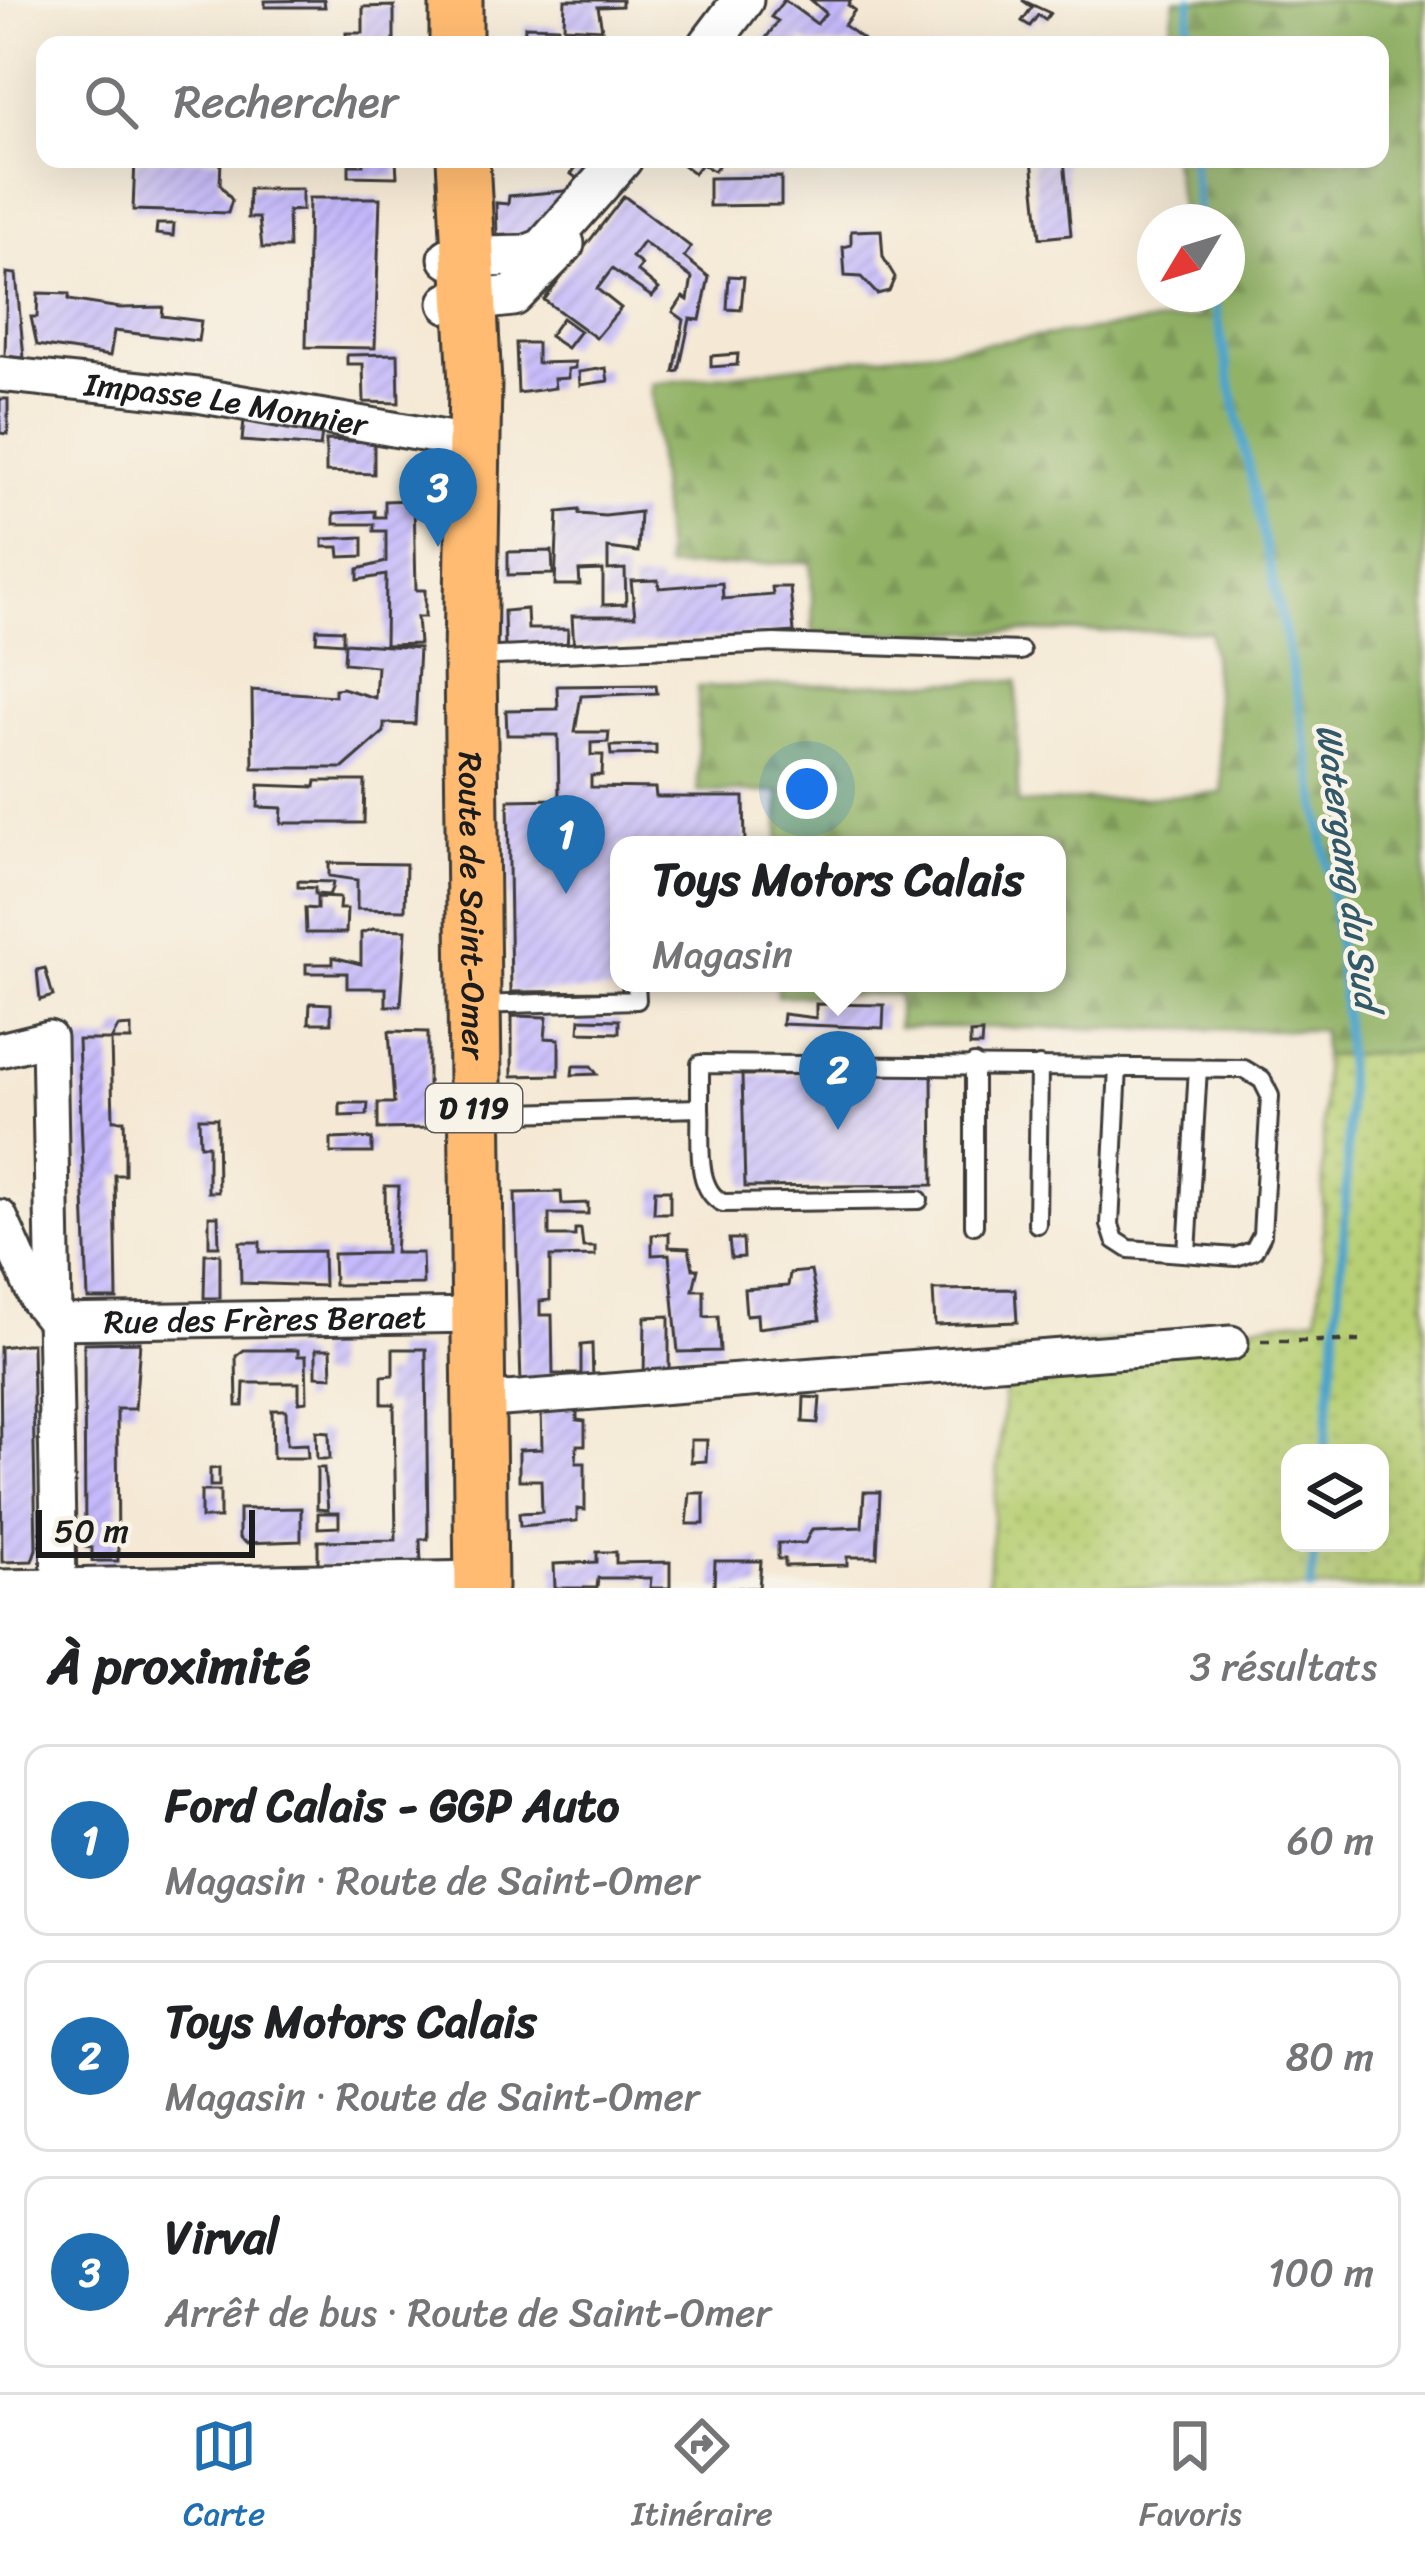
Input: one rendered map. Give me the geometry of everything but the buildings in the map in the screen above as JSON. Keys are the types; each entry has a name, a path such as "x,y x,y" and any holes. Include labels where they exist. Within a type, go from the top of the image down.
{"main road":[{"path":"456,0 456,36"},
{"name":"Route de Saint-Omer","path":"452,168 476,500 470,643 481,1583"},
{"name":"Route de Saint-Omer","path":"463,168 451,439 456,547 470,643"}],"street":[{"path":"716,36 743,0"},
{"path":"461,280 503,299 531,283 576,228 615,168"},
{"name":"Impasse Le Monnier","path":"0,374 197,395 451,439"},
{"path":"0,1050 49,1038 59,1585"},
{"path":"0,1216 37,1300 55,1322"},
{"name":"Rue des Frères Beraet","path":"55,1322 477,1315"},
{"path":"478,1401 1231,1342"},
{"path":"0,1587 481,1583"}],"lane":[{"path":"470,643 774,643 1021,651"},
{"path":"472,1005 637,1000 637,992"},
{"path":"919,1200 723,1203 710,1197 704,1183 700,1064 974,1064 1244,1069 1262,1080 1270,1096 1262,1234 1254,1250 1236,1257 1129,1249 1115,1240 1110,1225 1118,1067"},
{"path":"974,1064 974,1225"},
{"path":"1037,1224 1039,1066"},
{"path":"1187,1253 1198,1068"},
{"path":"474,1114 700,1108"}],"path":[{"path":"1231,1342 1361,1341"}],"green space":[{"path":"1175,0 1425,0 1425,1052 1323,1056 1322,1030 898,1027 898,994 777,996 777,992 1066,992 1066,836 779,836 779,792 698,792 698,687 1017,681 1018,804 1223,793 1210,631 813,633 811,562 666,568 651,384 1200,317 1199,312 1245,312 1245,204 1180,204 1174,168 1389,168 1389,36 1169,36"},
{"path":"1425,1052 1425,1588 987,1588 1008,1353 1317,1317 1323,1260 1323,1056"}],"waterway":[{"name":"Watergang du Sud","path":"1187,36 1191,0"},
{"name":"Watergang du Sud","path":"1193,168 1197,204"},
{"name":"Watergang du Sud","path":"1217,312 1308,750 1337,934 1348,1134 1344,1240 1325,1444"},
{"name":"Watergang du Sud","path":"1311,1588 1314,1552"}],"place":[{"name":"Virval","path":"438,547"},
{"name":"Ford Calais - GGP Auto","path":"566,894"},
{"name":"Toys Motors Calais","path":"838,1130"}]}
